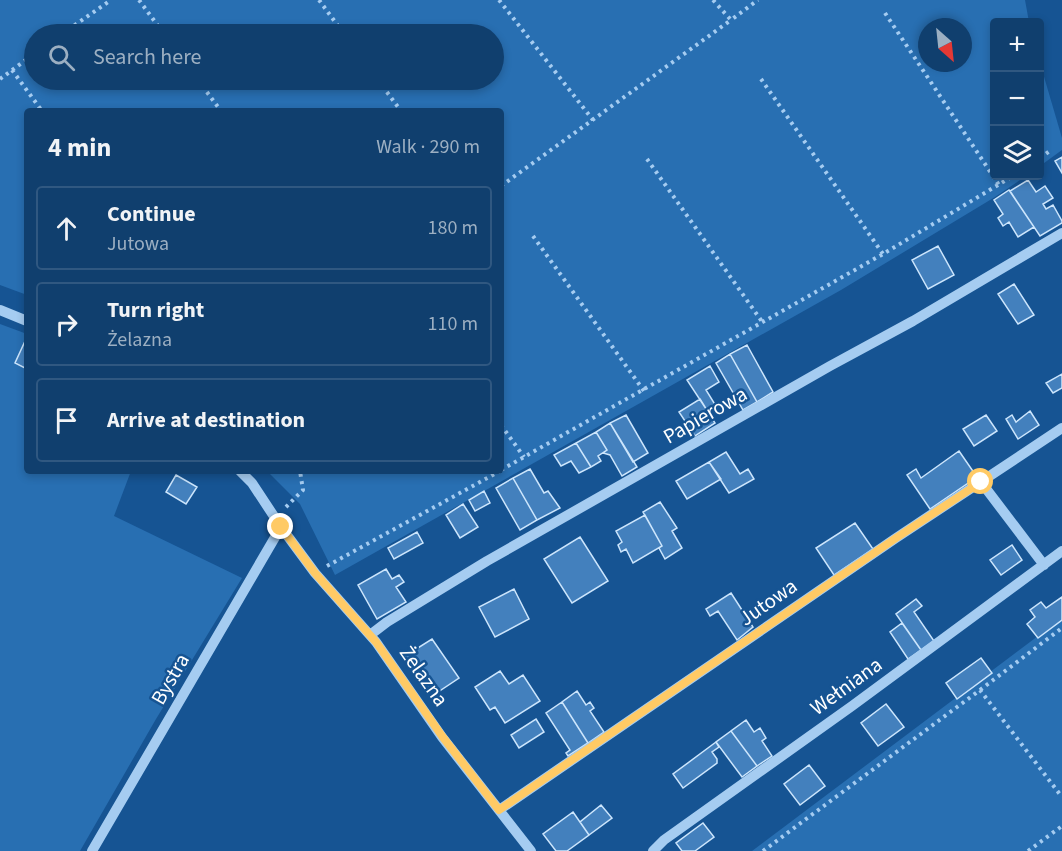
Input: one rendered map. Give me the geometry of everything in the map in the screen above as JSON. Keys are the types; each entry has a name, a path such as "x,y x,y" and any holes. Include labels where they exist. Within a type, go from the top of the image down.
{"street":[{"name":"Papierowa","path":"370,635 387,622 487,561 913,321 1062,233"},
{"path":"0,310 24,320"},
{"name":"Jutowa","path":"499,810 896,538 1062,428"},
{"name":"Żelazna","path":"243,474 252,483 315,573 370,635 442,736 531,851"},
{"path":"981,482 1044,565"},
{"name":"Bystra","path":"92,851 278,523"},
{"name":"Wełniana","path":"653,851 664,840 852,706 1062,551"}],"path":[{"path":"76,24 111,0"},
{"path":"139,0 157,24"},
{"path":"319,0 337,24"},
{"path":"499,0 593,120"},
{"path":"713,0 731,20"},
{"path":"504,184 758,0"},
{"path":"885,13 999,185"},
{"path":"0,79 24,61"},
{"path":"12,70 24,86"},
{"path":"761,79 883,254"},
{"path":"27,90 40,108"},
{"path":"205,90 219,108"},
{"path":"385,90 399,108"},
{"path":"1044,155 1051,150"},
{"path":"646,159 764,323"},
{"path":"504,469 764,323 1007,180"},
{"path":"532,236 644,391"},
{"path":"504,429 524,457"},
{"path":"278,523 303,490 300,474"},
{"path":"315,573 495,474"},
{"path":"763,851 1062,628"},
{"path":"980,690 1062,797"},
{"path":"1028,851 1062,826"}],"shaded area":[{"path":"0,0 1025,0 1028,18 990,18 990,180 1020,180 841,290 335,575 300,504 270,474 504,474 504,108 24,108 24,294 0,285"},
{"path":"1044,77 1062,138 1062,150 1044,163"},
{"path":"0,324 24,333 24,474 130,474 114,516 242,578 156,719 80,851 0,851"},
{"path":"1062,618 1062,851 752,851"}],"building":[{"path":"1062,157 1062,173 1055,161"},
{"path":"1028,180 1036,192 1045,186 1053,198 1043,204 1046,209 1053,205 1062,223 1040,236 1010,191"},
{"path":"1009,190 1034,227 1018,237 1009,222 1003,226 998,218 1003,214 994,200"},
{"path":"938,246 954,275 928,289 912,260"},
{"path":"1014,284 1034,315 1018,324 998,294"},
{"path":"24,343 24,368 15,363"},
{"path":"747,345 773,392 757,402 730,354"},
{"path":"730,354 757,402 743,410 716,363"},
{"path":"710,366 719,382 706,390 716,406 708,412 687,380"},
{"path":"1062,374 1062,388 1053,393 1046,383"},
{"path":"700,399 715,423 695,436 679,412"},
{"path":"1030,411 1039,425 1018,439 1006,419 1012,415 1016,422"},
{"path":"626,415 648,453 633,462 610,423"},
{"path":"986,415 997,431 974,446 963,429"},
{"path":"610,423 637,467 622,476 610,455 603,453 607,450 596,432"},
{"path":"596,432 607,450 598,456 601,461 591,467 576,443"},
{"path":"576,443 591,467 579,473 571,461 561,466 554,455"},
{"path":"959,451 977,477 930,509 907,475 916,469 921,478"},
{"path":"726,452 740,474 748,469 754,479 729,493 709,462"},
{"path":"709,462 721,479 687,499 676,481"},
{"path":"530,469 544,493 548,491 560,508 537,520 513,478"},
{"path":"176,475 197,487 186,504 166,492"},
{"path":"513,478 537,520 520,530 496,488"},
{"path":"484,491 490,503 475,511 469,500"},
{"path":"660,502 677,528 672,531 682,548 665,559 659,548 662,546 643,512"},
{"path":"463,504 478,527 460,538 446,515"},
{"path":"645,515 662,546 633,563 626,549 621,552 618,545 622,542 616,531"},
{"path":"855,523 873,549 834,575 816,548"},
{"path":"417,532 423,543 394,559 388,548"},
{"path":"580,537 608,581 572,603 544,559"},
{"path":"1012,545 1022,560 1001,575 990,560"},
{"path":"386,569 392,579 399,575 404,582 396,587 406,602 377,619 358,585"},
{"path":"514,589 529,619 495,637 479,607"},
{"path":"731,593 753,627 737,640 718,611 710,616 706,609"},
{"path":"1062,597 1062,620 1038,638 1027,624 1035,617 1030,610 1041,602 1046,608"},
{"path":"916,599 922,606 914,612 934,641 921,650 896,614"},
{"path":"902,623 921,650 908,659 890,632"},
{"path":"432,639 459,678 432,696 405,656"},
{"path":"981,658 992,673 957,699 946,683"},
{"path":"500,671 509,684 523,675 540,701 505,723 495,707 490,710 475,687"},
{"path":"577,691 586,705 590,702 594,708 590,711 604,732 588,743 562,702"},
{"path":"562,702 588,743 568,756 566,753 570,750 546,713"},
{"path":"886,704 904,727 878,746 861,723"},
{"path":"536,719 544,732 519,748 511,735"},
{"path":"746,720 754,732 760,728 766,738 762,741 772,756 757,766 731,731"},
{"path":"731,731 757,766 742,777 716,742"},
{"path":"716,742 719,747 712,752 717,763 683,788 673,774"},
{"path":"809,765 825,786 800,805 784,784"},
{"path":"601,805 612,818 589,835 580,822"},
{"path":"573,812 589,835 567,851 556,851 543,834"},
{"path":"703,823 714,837 695,851 682,851 676,843"}],"route":[{"path":"281,527 315,573 376,642 442,736 499,810 981,482"}]}
